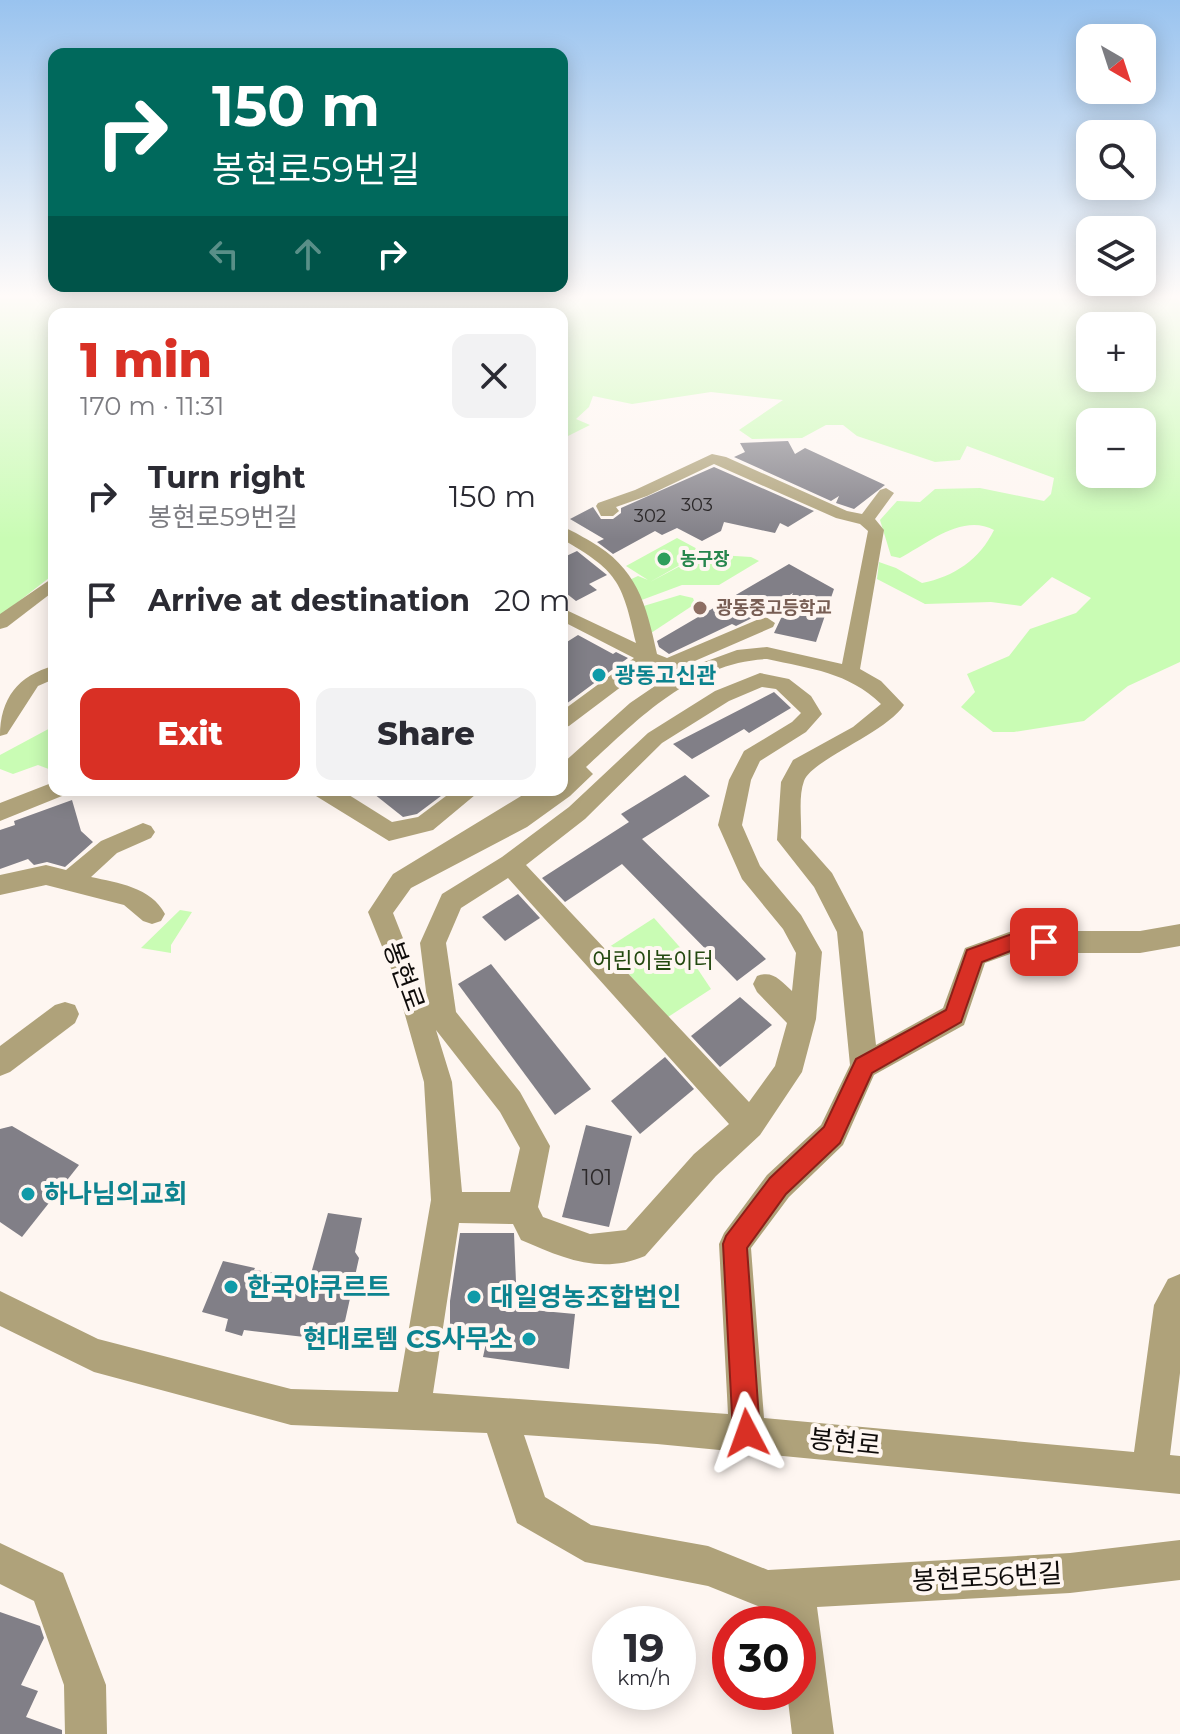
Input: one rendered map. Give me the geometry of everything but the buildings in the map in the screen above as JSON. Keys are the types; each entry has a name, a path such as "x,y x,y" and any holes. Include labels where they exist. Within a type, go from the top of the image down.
{"street":[{"path":"612,513 604,506 648,496 720,453 750,472 842,515 866,520 876,530 862,679"},
{"path":"866,520 886,493"},
{"path":"568,536 613,563 621,574 640,620 648,657"},
{"path":"0,623 48,587"},
{"path":"568,618 667,666 766,623"},
{"path":"568,633 580,625"},
{"path":"568,771 637,708 681,678 744,654 767,653 787,657 862,679 894,705 860,732 801,766 792,782 789,840 823,880 850,932 864,1066 832,1135 778,1186 735,1244 747,1433"},
{"path":"568,717 648,657"},
{"path":"568,786 657,708 696,682 752,660 787,657"},
{"path":"0,729 31,681 48,674"},
{"path":"760,680 782,684 804,701 812,714 799,727 752,756 740,780 730,825 751,872 792,922 809,952 802,1019 788,1072 750,1125 705,1165 634,1245 590,1250 532,1229 522,1208 535,1146 510,1102 443,1017 433,943 451,901 510,864 577,813 655,738 722,696 760,680"},
{"path":"0,812 48,792"},
{"path":"335,796 389,832 425,824 462,796"},
{"name":"봉현로","path":"413,1410 446,1207 438,1082 407,976 380,912 402,881 538,796"},
{"path":"402,881 454,857 556,796"},
{"path":"70,881 109,847 143,832"},
{"path":"717,839 730,858 751,872"},
{"path":"510,864 750,1125"},
{"path":"0,885 46,875 132,897 152,914"},
{"path":"864,1066 954,1016 974,956 1012,942 1140,942 1180,935"},
{"path":"766,984 802,1019"},
{"path":"0,1063 65,1014"},
{"path":"446,1207 522,1208"},
{"path":"1165,1474 1171,1305 1180,1291"},
{"name":"봉현로","path":"0,1308 94,1355 291,1407 413,1410 747,1433 1165,1474"},
{"name":"봉현로56번길","path":"499,1415 530,1510 585,1543 708,1566 768,1590 1070,1573 1180,1560"},
{"path":"0,1563 49,1587 85,1685 86,1734"},
{"path":"794,1588 813,1734"}],"green space":[{"path":"0,378 48,378 48,579 0,616"},
{"path":"568,378 1076,378 1076,392 1156,392 1156,378 1180,378 1180,662 1128,686 1084,721 1014,732 993,732 961,707 975,692 967,674 1009,656 1030,629 1076,613 1091,598 1052,577 1021,606 991,602 925,604 877,579 879,562 922,583 934,580 974,558 994,530 970,525 958,527 900,558 891,556 880,520 897,501 920,502 935,489 980,488 1044,501 1051,494 1054,478 967,446 960,460 935,462 857,436 843,425 826,425 802,438 752,439 739,430 783,400 711,392 632,404 593,396 589,407 576,419 590,425 568,436"},
{"path":"677,538 703,552 650,582 703,554 751,557 759,561 719,585 682,585 639,601 627,581 638,576 648,580 626,566"},
{"path":"680,595 693,598 695,604 648,635 637,608"},
{"path":"48,729 48,769 38,765 13,774 0,769 0,755"},
{"path":"180,910 192,912 171,945 171,953 141,948"},
{"name":"어린이놀이터","path":"654,918 693,962 711,989 668,1017 606,949"}],"place":[{"name":"농구장","path":"664,559"},
{"name":"광동중고등학교","path":"700,608"},
{"name":"광동고신관","path":"599,675"},
{"name":"하나님의교회","path":"28,1194"},
{"name":"한국야쿠르트","path":"231,1287"},
{"name":"대일영농조합법인","path":"474,1297"},
{"name":"현대로템 CS사무소","path":"529,1339"}],"route":[{"path":"747,1433 735,1244 778,1186 832,1135 864,1066 954,1016 974,956 1012,942 1044,942"}]}
